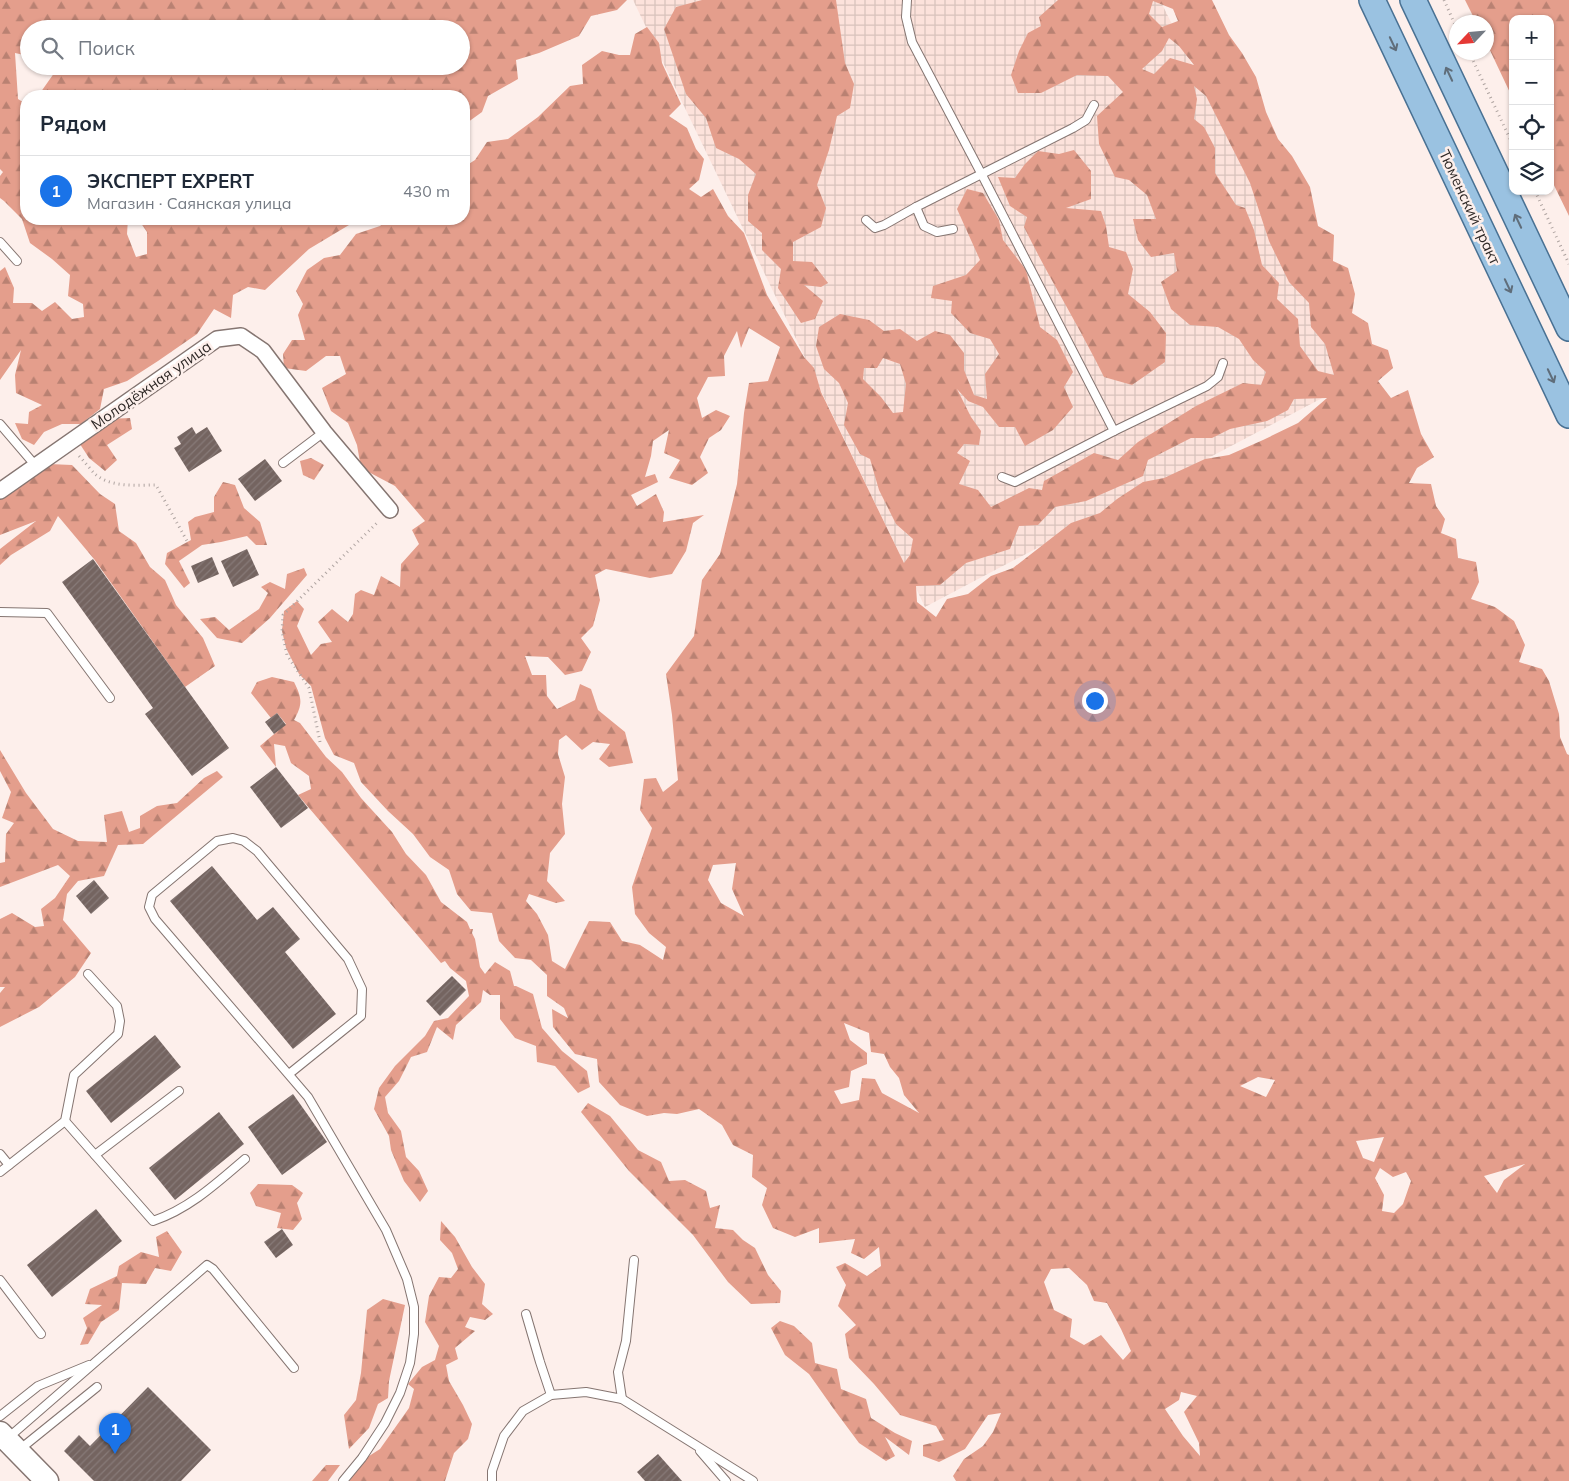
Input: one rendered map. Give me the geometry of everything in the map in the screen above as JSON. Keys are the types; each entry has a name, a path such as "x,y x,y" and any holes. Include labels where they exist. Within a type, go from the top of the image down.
{"main road":[{"name":"Тюменский тракт","path":"1372,0 1569,415"},
{"path":"1413,0 1569,328"}],"street":[{"name":"Молодёжная улица","path":"0,491 217,339 241,336 263,351 324,432 390,510"},
{"path":"8,1441 46,1481"}],"lane":[{"path":"907,0 906,17 912,42 1114,431"},
{"path":"866,220 876,228 884,225 1086,120 1094,104"},
{"path":"916,208 924,226 937,232 954,229"},
{"path":"0,242 17,261"},
{"path":"1002,476 1015,482 1207,386 1218,378 1223,363"},
{"path":"0,424 35,466"},
{"path":"283,463 324,432"},
{"path":"0,612 47,613 110,698"},
{"path":"289,1074 361,1016 362,988 348,959 257,851 244,841 233,838 217,841 152,895 149,907 155,919 308,1097 386,1230 407,1279 414,1307 414,1334 410,1363 400,1393 385,1423 362,1458 343,1481"},
{"path":"0,1172 65,1121 74,1075 118,1034 120,1021 117,1006 88,974"},
{"path":"95,1155 179,1091"},
{"path":"65,1121 153,1221 197,1199 246,1159"},
{"path":"0,1154 9,1165"},
{"path":"622,1399 618,1372 626,1341 634,1260"},
{"path":"8,1441 95,1362 207,1265 213,1269 294,1368"},
{"path":"0,1280 42,1334"},
{"path":"526,1314 551,1395"},
{"path":"0,1416 38,1386 95,1362"},
{"path":"8,1441 97,1387"},
{"path":"492,1481 492,1471 504,1436 523,1411 551,1395 586,1392 622,1399 753,1481"},
{"path":"695,1446 726,1481"}],"path":[{"path":"1444,0 1451,15"},
{"path":"1473,60 1509,137"},
{"path":"1537,195 1569,264"},
{"path":"67,443 97,476 112,483 156,484 187,541"},
{"path":"320,742 309,688 287,655 282,631 283,615 390,510"}],"shaded area":[{"path":"633,0 1160,0 1349,384 925,607"}],"green space":[{"path":"0,0 627,0 617,10 591,16 579,36 539,53 516,60 518,79 488,96 482,112 470,121 470,90 42,90 53,75 470,75 470,20 20,20 20,54 15,53 18,99 20,100 20,217 0,198 0,176 3,172 0,169"},
{"path":"702,0 836,0 845,63 854,84 850,108 837,116 829,150 817,185 826,208 821,227 793,242 793,261 812,262 828,283 821,287 804,285 823,301 815,319 801,323 778,288 781,269 762,250 762,233 748,221 748,195 756,174 739,159 716,148 706,118 686,94 664,29 676,7"},
{"path":"1058,0 1212,0 1229,35 1256,77 1266,112 1278,139 1292,156 1310,187 1318,226 1334,235 1333,261 1348,268 1355,294 1352,313 1368,323 1372,344 1388,350 1393,368 1378,381 1391,398 1408,390 1421,434 1434,457 1417,468 1409,483 1431,484 1436,506 1445,519 1441,533 1456,539 1458,558 1476,562 1479,582 1471,599 1495,607 1514,621 1525,645 1519,662 1542,669 1549,681 1559,714 1560,737 1569,755 1569,1481 956,1481 953,1476 964,1459 983,1446 993,1432 1001,1413 988,1415 965,1449 939,1462 923,1456 923,1445 944,1440 936,1426 900,1415 849,1358 845,1334 856,1325 838,1306 846,1285 836,1267 845,1263 867,1276 881,1266 879,1247 864,1259 851,1253 855,1239 819,1243 819,1228 795,1237 773,1228 762,1205 767,1188 752,1177 753,1155 733,1145 722,1125 699,1109 677,1114 664,1113 647,1116 620,1105 599,1082 597,1059 575,1054 553,1027 552,1009 568,1018 564,1008 547,996 547,975 531,960 515,958 499,941 492,913 471,911 457,894 449,870 430,857 413,834 361,782 354,763 334,755 325,738 311,686 299,674 286,648 282,631 284,611 297,601 304,609 297,626 311,655 321,644 332,642 318,622 332,609 348,622 353,614 355,594 361,590 374,595 381,576 400,587 401,564 419,544 412,530 425,521 395,486 361,468 357,445 348,423 331,411 322,388 346,374 340,356 326,356 306,371 284,368 283,354 292,340 305,340 298,315 303,304 296,291 307,270 324,258 340,255 356,234 381,225 470,225 470,163 475,160 487,142 508,139 538,117 570,86 583,84 582,65 602,51 619,55 630,55 635,34 647,27 659,43 662,63 681,104 669,116 687,128 696,149 704,159 699,180 689,189 701,197 713,189 728,216 744,233 767,295 804,357 814,368 821,392 904,563 910,555 913,539 896,524 879,490 870,459 860,454 844,425 848,403 839,383 824,369 816,346 819,327 840,314 869,320 884,331 900,329 917,341 935,331 950,335 964,353 964,370 974,395 987,399 985,374 999,354 990,339 970,333 951,313 952,301 931,298 933,286 966,275 980,260 957,209 967,189 983,193 999,220 1003,240 1026,270 1040,327 1057,340 1073,372 1064,387 1073,407 1053,430 1025,446 1015,427 999,427 983,407 968,401 957,389 971,417 981,431 979,445 964,444 957,453 970,461 959,484 978,490 991,507 1029,488 1042,490 1044,481 1094,453 1118,460 1138,442 1196,406 1243,383 1261,385 1266,372 1253,360 1239,339 1218,327 1190,325 1171,309 1161,282 1177,271 1174,253 1151,257 1138,240 1133,219 1156,219 1147,195 1129,180 1115,177 1099,144 1097,116 1123,92 1108,76 1077,75 1041,93 1018,93 1011,75 1019,51 1028,33 1041,26 1039,17","holes":["1153,1 1173,9 1178,21 1162,27 1149,14","1169,38 1179,46 1194,65 1170,58 1154,74 1142,69 1162,51","1194,86 1206,96 1250,183 1269,241 1289,282 1309,303 1311,327 1325,344 1334,375 1318,371 1300,346 1298,319 1277,299 1279,283 1262,265 1254,230 1245,208 1236,205 1215,173 1215,148 1204,127 1194,119 1197,99","749,328 780,347 768,381 749,383 737,484 720,554 702,580 694,636 666,674 678,780 663,792 656,778 644,779 640,810 652,828 632,887 635,914 649,933 666,947 663,960 640,945 622,941 610,922 589,921 565,969 552,961 548,935 537,914 526,901 529,894 556,903 565,901 547,881 550,853 565,834 562,804 565,777 558,754 559,740 566,735 582,750 593,742 610,744 599,759 609,767 633,763 625,732 598,710 591,689 580,684 575,700 557,709 547,696 546,675 532,675 525,656 548,657 565,675 582,671 591,652 581,638 593,626 600,600 595,575 606,569 650,578 672,574 686,551 693,523 704,515 663,522 664,512 656,494 637,506 631,495 658,482 655,474 645,477 653,441 669,430 664,453 680,460 669,478 692,485 708,473 700,457 709,438 721,430 730,416 716,410 702,418 697,398 708,377 725,376 724,356 737,331 741,348","883,358 900,364 906,384 903,412 893,413 881,397 863,379 864,368 877,368","1327,398 1298,423 1263,440 1229,455 1205,459 1164,478 1143,482 1100,513 1071,523 1013,568 991,576 968,594 947,599 936,617 917,602 916,586 940,585 966,563 1010,549 1019,526 1038,525 1055,507 1086,501 1143,476 1148,460 1191,438 1212,438 1230,429 1267,421 1288,410 1294,399","736,863 732,889 744,916 721,903 708,880 713,865","844,1023 869,1033 871,1052 884,1054 890,1067 899,1078 904,1095 919,1113 882,1093 875,1079 862,1078 859,1100 841,1104 834,1091 849,1087 851,1071 867,1064 867,1053 850,1040","1258,1077 1275,1080 1266,1097 1240,1086","1384,1137 1374,1162 1363,1158 1356,1141","1525,1164 1504,1180 1497,1193 1484,1176","1380,1168 1393,1177 1406,1172 1411,1181 1403,1204 1394,1213 1382,1211 1384,1195 1375,1178","1069,1268 1087,1285 1094,1301 1107,1303 1131,1351 1123,1360 1101,1335 1084,1345 1070,1337 1072,1319 1054,1310 1044,1282 1051,1269","1181,1392 1197,1396 1184,1412 1199,1443 1200,1456 1183,1436 1165,1409 1179,1400"]},
{"path":"1465,0 1569,0 1569,216 1554,185 1554,15 1509,15 1509,91 1494,59 1494,15 1472,15"},
{"path":"1074,150 1091,171 1091,199 1066,208 1101,211 1106,226 1109,247 1126,252 1133,269 1128,294 1150,312 1166,333 1165,362 1132,385 1104,377 1024,227 1027,217 1010,206 998,177 1015,178 1038,151 1059,154"},
{"path":"24,225 128,225 127,234 136,257 147,254 147,232 142,225 349,225 309,249 265,290 248,287 233,295 231,318 214,309 197,334 127,381 104,389 100,409 81,424 62,424 44,432 34,445 22,439 15,423 28,424 29,412 42,405 16,393 15,375 21,350 0,380 0,271 5,267 14,288 13,303 32,303 42,311 55,302 72,319 84,317 83,304 68,296 70,275 30,243"},
{"path":"130,418 132,429 107,445 117,460 105,471 89,458 78,441 107,419"},
{"path":"311,458 324,465 314,480 303,475 300,461"},
{"path":"49,464 72,465 100,494 115,504 119,531 136,543 150,567 165,580 176,605 203,638 215,666 185,687 94,559 58,516 50,531 11,555 0,565 0,549 36,521 0,535 0,498"},
{"path":"223,482 235,485 244,508 260,522 267,545 256,545 247,536 202,545 179,561 190,583 184,588 165,564 167,553 191,540 188,522 195,517 214,512 214,497"},
{"path":"304,568 307,575 270,618 242,643 217,638 200,619 215,617 229,630 259,609 268,593 261,587 270,582 285,589 287,574"},
{"path":"272,677 294,682 299,692 300,705 294,720 300,723 326,757 342,772 361,798 392,832 406,854 426,875 441,902 467,922 470,929 473,929 472,933 475,939 480,967 485,974 495,962 510,971 514,986 533,994 542,1028 562,1051 587,1071 590,1087 578,1093 555,1066 537,1062 536,1046 515,1038 500,1019 500,995 490,995 483,990 481,1002 456,1025 453,1040 437,1027 427,1052 411,1057 399,1081 385,1097 388,1113 401,1131 406,1157 419,1171 428,1191 420,1202 404,1181 391,1150 389,1136 374,1109 379,1088 395,1066 425,1036 434,1021 448,1018 469,996 466,981 450,968 445,961 441,963 298,795 311,789 309,776 291,763 285,746 274,744 276,767 260,746 286,724 277,713 271,718 251,693 257,682"},
{"path":"0,750 26,793 53,829 78,841 107,842 104,815 122,811 129,832 140,828 140,816 157,806 177,803 204,778 217,771 223,777 143,844 118,845 104,876 78,881 67,894 63,920 91,953 75,977 39,1007 0,1027 0,993 5,987 0,987 0,919 12,913 35,927 44,926 41,909 55,898 70,876 58,865 0,887 0,863 5,862 6,834 14,823 2,818 11,792 0,771"},
{"path":"588,1103 610,1116 638,1150 661,1162 669,1181 685,1180 706,1191 710,1208 720,1205 715,1228 733,1230 755,1248 768,1275 781,1291 780,1303 751,1304 728,1282 693,1235 629,1171 581,1112"},
{"path":"258,1184 292,1185 303,1193 297,1203 302,1219 293,1230 277,1228 281,1213 256,1206 250,1193"},
{"path":"441,1221 455,1237 472,1267 485,1284 482,1304 493,1314 485,1320 470,1317 465,1327 475,1331 455,1348 458,1359 446,1365 449,1381 472,1424 468,1439 454,1453 445,1481 349,1481 366,1458 380,1449 409,1408 414,1389 408,1384 422,1367 435,1360 439,1346 425,1322 429,1296 439,1277 451,1278 458,1269 452,1253 440,1240"},
{"path":"167,1231 182,1252 171,1271 155,1268 146,1284 122,1283 119,1310 101,1322 88,1344 80,1345 87,1328 83,1318 102,1305 85,1304 90,1289 117,1276 119,1266 141,1252 159,1257 156,1237"},
{"path":"383,1299 405,1305 389,1381 388,1398 378,1404 369,1428 349,1449 344,1415 356,1400 361,1373 367,1310"},
{"path":"780,1321 794,1326 812,1343 815,1363 837,1369 841,1389 866,1399 871,1418 912,1441 909,1455 885,1437 895,1456 886,1461 859,1443 809,1374 785,1355 771,1328"},
{"path":"326,1465 340,1465 328,1481 312,1481"}],"building":[{"path":"192,427 196,434 207,427 222,451 189,472 174,448 181,444 177,437"},
{"path":"265,459 282,481 255,501 238,479"},
{"path":"247,549 259,575 233,587 221,561"},
{"path":"212,557 219,574 198,583 191,566"},
{"path":"93,559 229,748 192,776 145,714 153,708 62,582"},
{"path":"277,713 286,725 274,734 265,722"},
{"path":"276,767 308,808 281,828 250,787"},
{"path":"212,866 257,920 273,907 300,939 285,952 336,1014 293,1049 170,901"},
{"path":"94,880 109,898 91,914 76,896"},
{"path":"452,976 466,990 440,1016 426,1001"},
{"path":"155,1035 181,1067 111,1123 86,1091"},
{"path":"293,1094 327,1142 282,1175 248,1127"},
{"path":"219,1112 244,1144 175,1200 149,1168"},
{"path":"96,1209 122,1241 52,1297 27,1265"},
{"path":"282,1229 293,1245 276,1258 264,1242"},
{"path":"148,1387 211,1450 181,1481 94,1481 64,1451 79,1435 90,1446"},
{"path":"658,1454 682,1481 645,1481 637,1472"}],"place":[{"name":"ЭКСПЕРТ EXPERT","path":"115,1454"}]}
